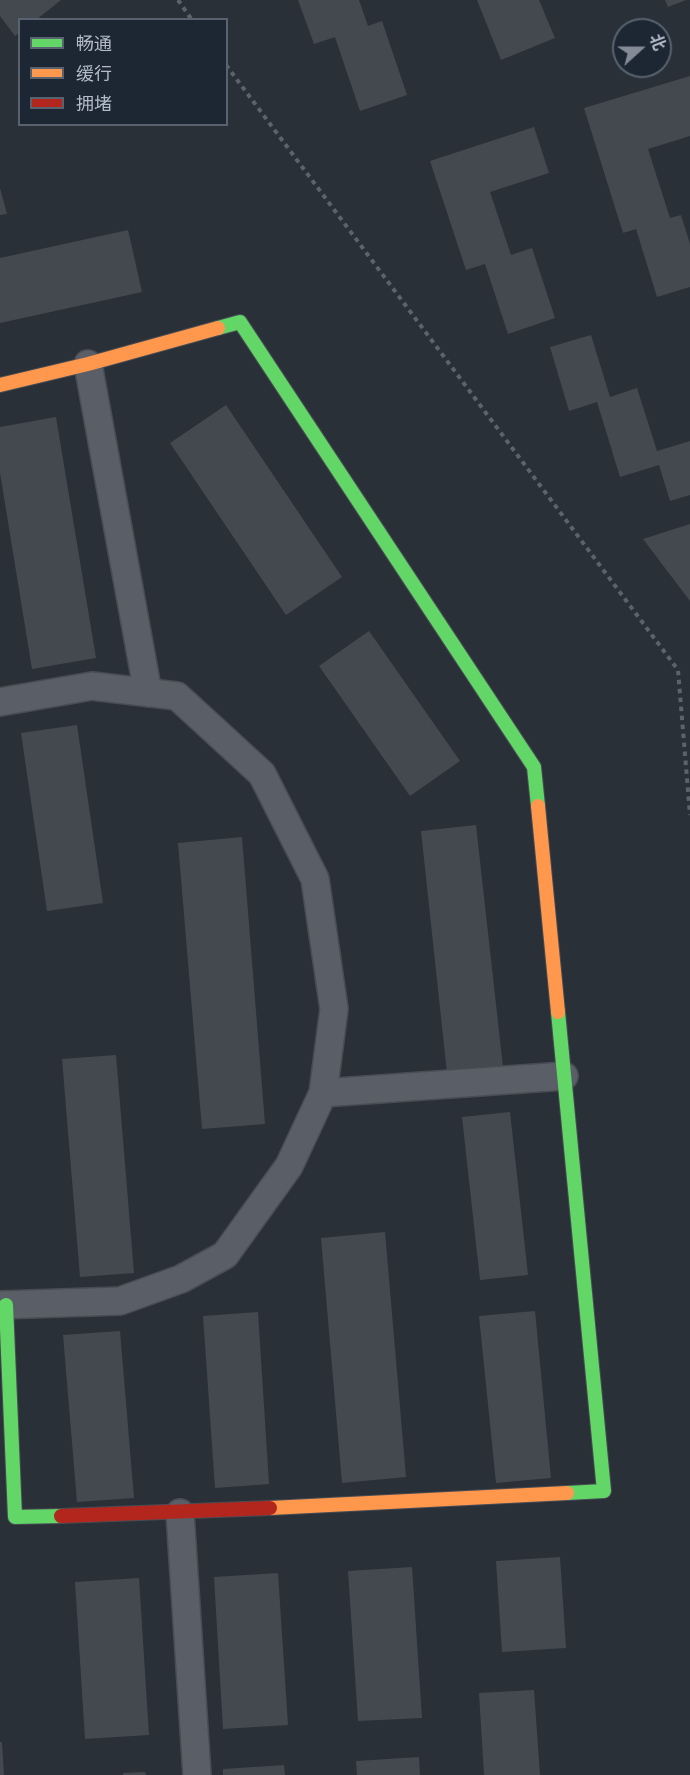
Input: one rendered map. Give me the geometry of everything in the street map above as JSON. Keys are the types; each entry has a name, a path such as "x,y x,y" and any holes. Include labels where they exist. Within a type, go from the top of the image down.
{"street":[{"path":"0,385 88,364 240,322 534,767 604,1491 180,1513 15,1517 3,1305 120,1301 180,1279 225,1255 289,1166 323,1093 334,1009 315,879 262,774 177,696 92,686 0,702"},
{"path":"88,364 148,693"},
{"path":"323,1093 564,1076"},
{"path":"180,1513 197,1775"}],"path":[{"path":"178,0 191,18"},
{"path":"228,68 678,670 690,815"}],"building":[{"path":"0,0 61,0 38,18 18,18 18,34 15,36 0,16"},
{"path":"298,0 359,0 368,26 382,21 407,95 360,111 335,37 314,44"},
{"path":"477,0 539,0 555,38 501,60"},
{"path":"665,0 686,0 668,7"},
{"path":"690,76 690,136 648,149 670,218 681,215 690,244 690,287 657,297 636,229 623,233 584,108"},
{"path":"534,127 549,173 490,192 511,255 532,248 555,318 508,334 485,264 466,270 430,161"},
{"path":"0,188 7,214 0,215"},
{"path":"128,230 142,292 0,323 0,258"},
{"path":"591,335 610,397 637,388 657,451 690,441 690,495 670,501 659,465 620,477 597,402 569,411 550,347"},
{"path":"226,405 342,577 286,615 170,443"},
{"path":"56,417 96,658 32,669 0,473 0,427"},
{"path":"690,524 690,601 643,539"},
{"path":"369,631 460,761 410,796 319,666"},
{"path":"77,725 103,903 47,911 21,733"},
{"path":"476,825 503,1067 447,1073 421,831"},
{"path":"242,837 265,1124 202,1129 178,843"},
{"path":"116,1055 134,1273 80,1277 62,1059"},
{"path":"510,1112 528,1275 480,1280 462,1117"},
{"path":"385,1232 406,1477 342,1483 321,1238"},
{"path":"535,1311 551,1478 496,1483 479,1316"},
{"path":"258,1312 269,1484 215,1488 203,1316"},
{"path":"120,1331 134,1498 77,1502 63,1335"},
{"path":"560,1557 566,1648 502,1652 496,1561"},
{"path":"412,1567 422,1718 358,1721 348,1571"},
{"path":"278,1573 288,1725 223,1729 214,1577"},
{"path":"139,1578 149,1735 85,1739 75,1582"},
{"path":"534,1690 540,1775 484,1775 479,1693"},
{"path":"0,1742 2,1742 4,1775 0,1775"},
{"path":"419,1757 420,1775 357,1775 356,1761"},
{"path":"284,1765 285,1775 223,1775 223,1769"},
{"path":"145,1772 146,1775 123,1775 123,1773"}],"traffic: fast":[{"path":"218,328 240,322 534,767 538,806"},
{"path":"558,1012 604,1491 567,1493"},
{"path":"6,1305 15,1517 61,1516"}],"traffic: slow":[{"path":"0,385 88,364 218,328"},
{"path":"538,806 558,1012"},
{"path":"270,1508 567,1493"}],"traffic: jam":[{"path":"61,1516 270,1508"}]}
